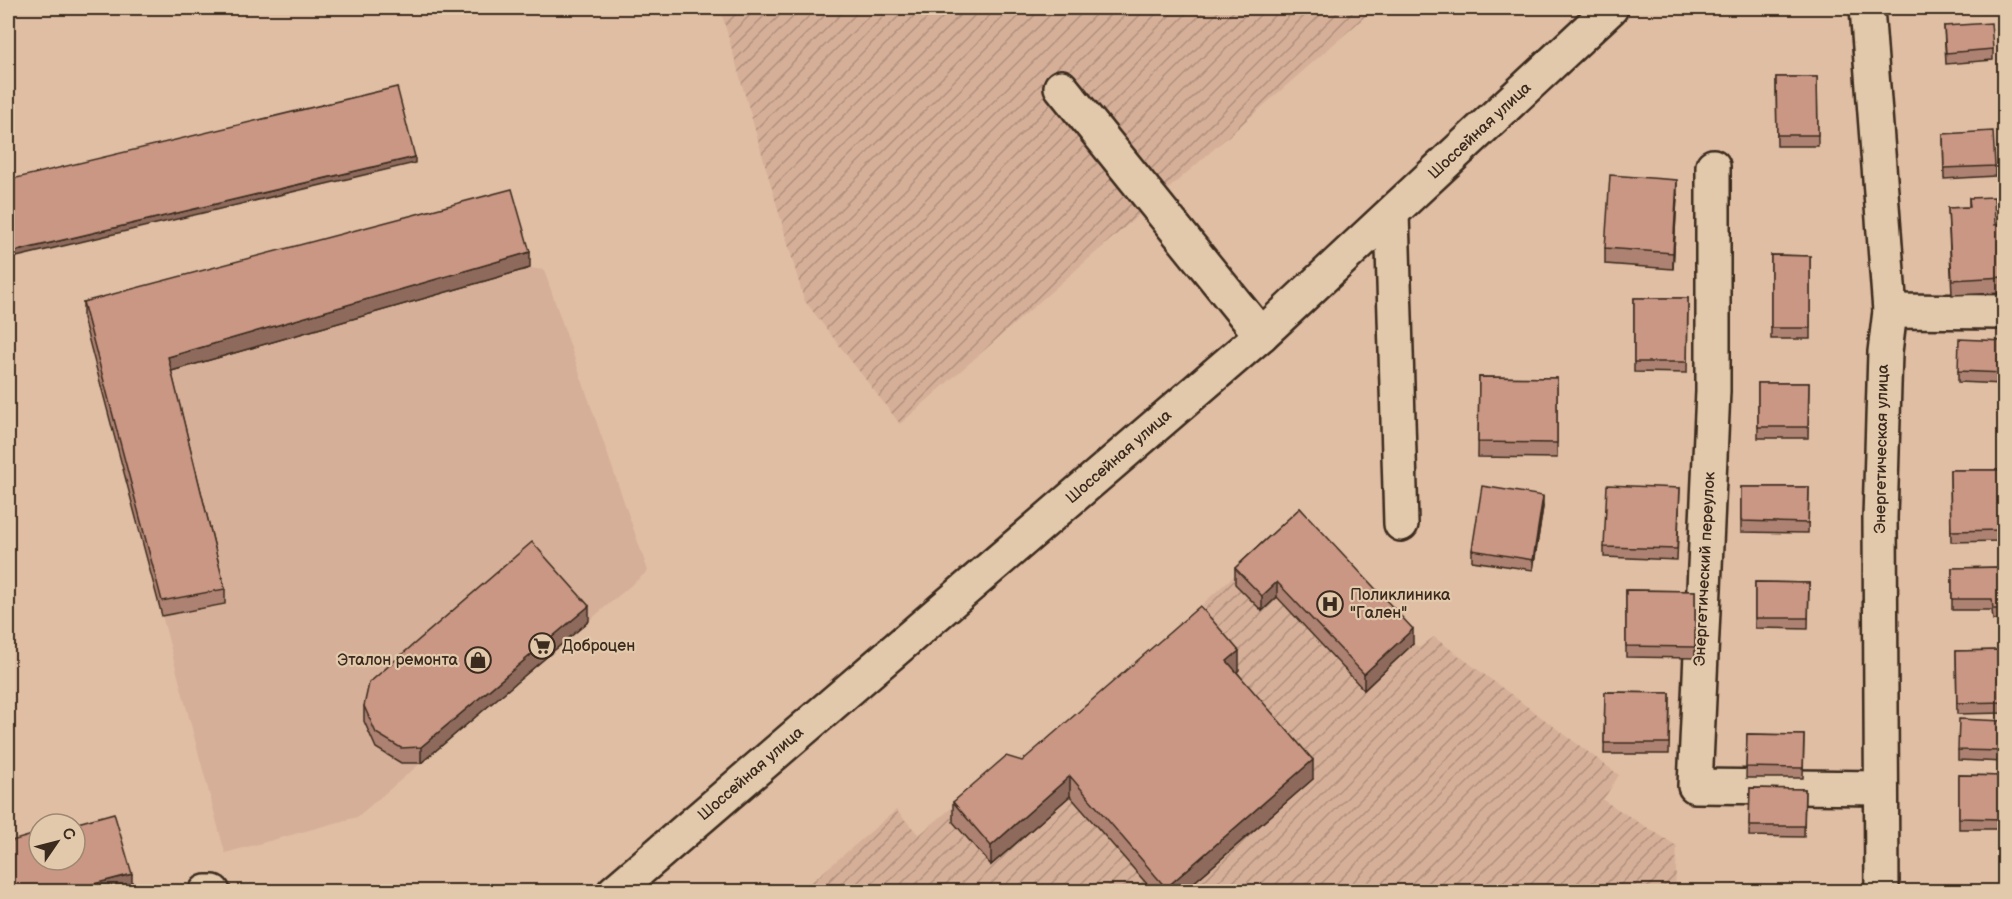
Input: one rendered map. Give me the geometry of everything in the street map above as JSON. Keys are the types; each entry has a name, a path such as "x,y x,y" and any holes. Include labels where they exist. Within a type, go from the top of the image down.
{"street":[{"name":"Шоссейная улица","path":"614,891 1261,335 1611,8"},
{"name":"Энергетическая улица","path":"1867,8 1890,311 1885,351 1880,518 1882,891"},
{"path":"1061,87 1261,335"},
{"name":"Энергетический переулок","path":"1713,166 1713,391 1695,786 1881,788"},
{"path":"1392,213 1401,524"},
{"path":"1890,311 2004,312"},
{"path":"206,891 213,891"}],"shaded area":[{"path":"720,8 1375,8 900,424 804,300"},
{"path":"512,204 530,268 544,270 648,571 357,817 225,853 83,318"},
{"path":"1301,515 1413,644 1420,647 1434,637 1619,775 1603,800 1677,846 1675,891 800,892 896,810 919,835 1008,761 1021,768"}],"building":[{"path":"1991,23 1993,49 1946,53 1944,26"},
{"path":"1776,77 1817,77 1818,135 1777,135"},
{"path":"397,87 415,157 8,253 8,180"},
{"path":"1993,131 1995,166 1944,168 1943,134"},
{"path":"1610,175 1677,180 1673,253 1605,248"},
{"path":"512,189 530,252 168,357 225,589 162,601 83,302"},
{"path":"1994,197 1995,225 2004,224 2004,277 1952,280 1948,208 1970,207 1969,198"},
{"path":"1771,255 1810,256 1810,328 1771,328"},
{"path":"1634,298 1688,298 1687,362 1634,362"},
{"path":"1959,339 2004,341 2004,373 1958,371"},
{"path":"1479,377 1557,378 1557,443 1478,442"},
{"path":"1758,383 1809,383 1808,427 1758,427"},
{"path":"1950,470 2004,470 2004,510 2000,510 2001,530 1951,531"},
{"path":"1607,485 1680,488 1677,549 1604,547"},
{"path":"1482,486 1543,496 1533,560 1472,550"},
{"path":"1741,487 1809,487 1808,523 1741,521"},
{"name":"Поликлиника \"Гален\"","path":"1300,508 1413,629 1364,674 1277,582 1262,596 1235,568"},
{"name":"Эталон ремонта","path":"532,542 589,606 421,747 401,748 376,733 364,706 369,683"},
{"path":"2004,567 2004,609 1993,609 1992,599 1952,599 1952,568"},
{"path":"1755,582 1809,583 1808,618 1755,618"},
{"path":"1626,590 1695,591 1695,647 1626,646"},
{"path":"1200,606 1239,651 1227,661 1313,760 1166,888 1070,776 991,846 953,802 1006,756 1022,761"},
{"path":"2004,650 2004,702 1957,703 1956,651"},
{"path":"1605,692 1670,693 1669,743 1604,743"},
{"path":"1959,719 2004,721 2004,751 1958,750"},
{"path":"1747,734 1804,735 1803,768 1746,767"},
{"path":"1959,775 2004,776 2004,819 1959,818"},
{"path":"1750,788 1805,789 1804,826 1749,826"},
{"path":"114,813 132,874 67,891 8,891 8,842 27,836 27,872 87,872 87,820"}],"place":[{"name":"Поликлиника \"Гален\"","path":"1330,604"},
{"name":"Доброцен","path":"542,646"},
{"name":"Эталон ремонта","path":"478,660"}]}
